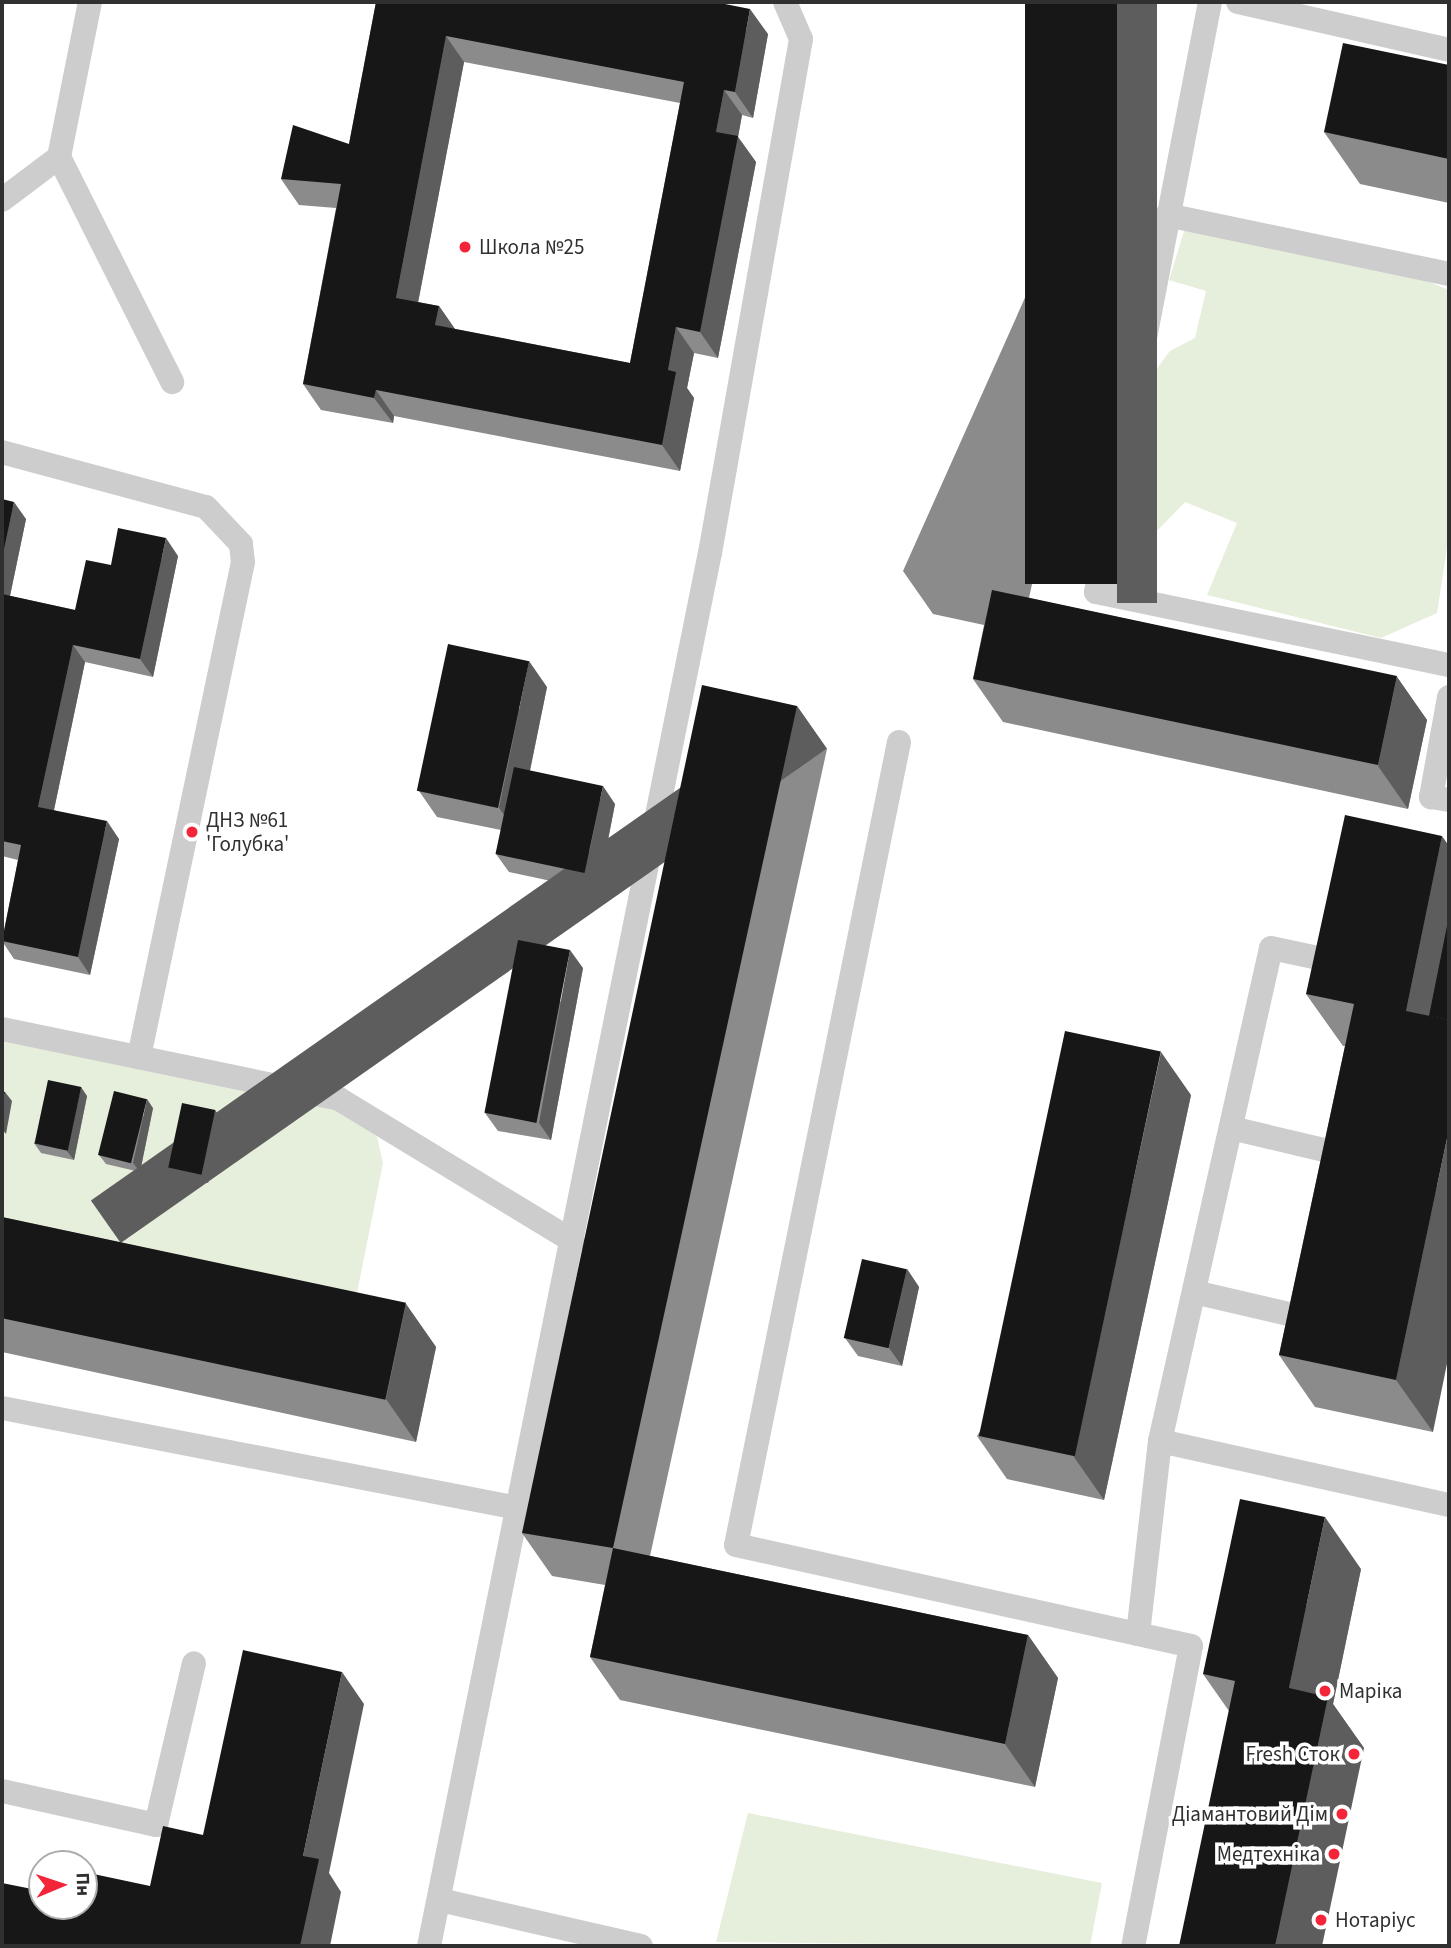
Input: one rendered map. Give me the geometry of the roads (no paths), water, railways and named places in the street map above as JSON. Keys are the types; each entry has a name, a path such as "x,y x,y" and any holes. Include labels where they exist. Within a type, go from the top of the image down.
{"lane":[{"path":"90,2 59,157 172,382"},
{"path":"429,1946 710,553 801,39 785,2"},
{"path":"1210,2 1096,592 1449,665"},
{"path":"1238,2 1449,50"},
{"path":"2,200 59,157"},
{"path":"1167,215 1449,274"},
{"path":"2,452 206,507 241,544 243,562 139,1057"},
{"path":"1449,697 1431,797 1449,800"},
{"path":"899,742 736,1545 1191,1646 1133,1946"},
{"path":"1138,1634 1160,1441 1271,948 1354,966"},
{"path":"2,1030 356,1105 573,1241"},
{"path":"1231,1128 1354,1157"},
{"path":"1194,1292 1323,1322"},
{"path":"2,1408 518,1508"},
{"path":"1160,1441 1449,1505"},
{"path":"2,1791 156,1825 194,1663"},
{"path":"440,1900 641,1946"}],"place":[{"name":"Школа №25","path":"465,247"},
{"name":"ДНЗ №61 'Голубка'","path":"192,832"},
{"name":"Маріка","path":"1325,1691"},
{"name":"Fresh Сток","path":"1354,1754"},
{"name":"Діамантовий Дім","path":"1342,1814"},
{"name":"Медтехніка","path":"1334,1854"},
{"name":"Нотаріус","path":"1321,1920"}]}
